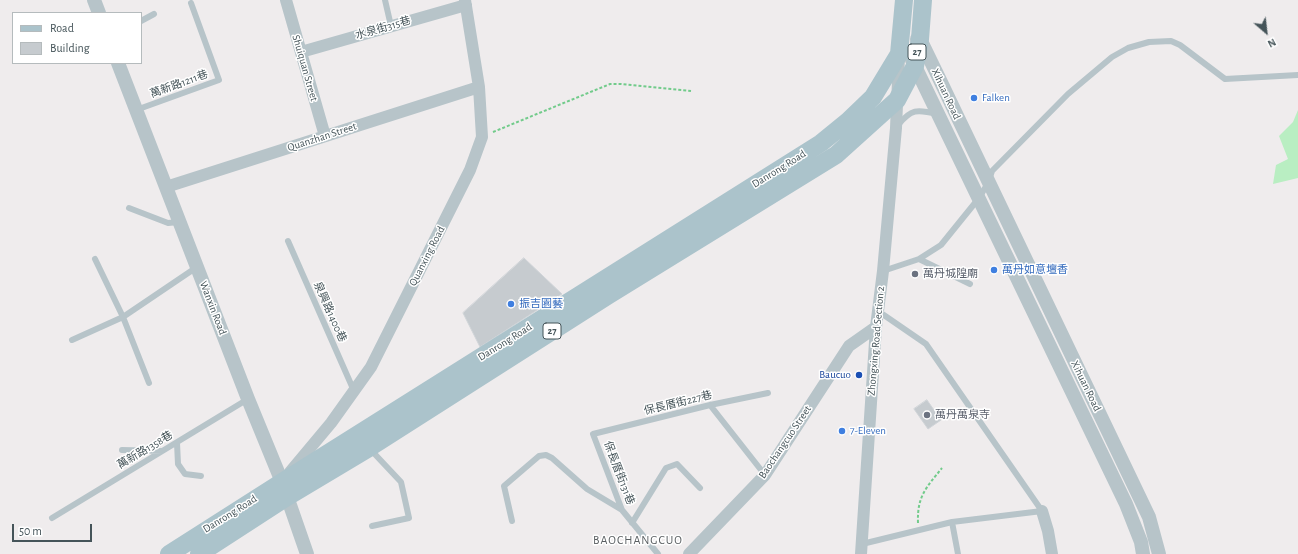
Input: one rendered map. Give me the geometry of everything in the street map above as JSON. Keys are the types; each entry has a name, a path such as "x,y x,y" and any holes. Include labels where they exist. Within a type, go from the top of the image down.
{"main road":[{"name":"Zhongxing Road Section 2","path":"900,45 904,0"},
{"name":"Zhongxing Road Section 2","path":"898,100 915,66 920,39 923,0"},
{"name":"Danrong Road","path":"199,554 284,489 369,448 821,143 848,121 873,97 900,45"},
{"name":"Danrong Road","path":"169,554 284,489 604,288 836,155 898,100"}],"street":[{"path":"94,0 99,12"},
{"name":"Shuiquan Street","path":"286,0 325,136"},
{"name":"水泉街315巷","path":"301,52 391,26 465,2"},
{"name":"Quanxing Road","path":"284,489 371,367 470,170 482,137 479,87 465,2"},
{"path":"900,45 920,39"},
{"name":"Xihuan Road","path":"920,39 1149,516 1159,554"},
{"name":"Xihuan Road","path":"900,45 915,66 1126,504 1141,542 1143,554"},
{"name":"Zhongxing Road Section 2","path":"861,549 876,327 896,128 900,45"},
{"name":"Wanxin Road","path":"118,64 284,489 307,554"},
{"name":"Quanzhan Street","path":"166,187 479,87"},
{"name":"Baochangcuo Street","path":"689,554 765,475 849,346 876,327"},
{"path":"1042,511 1048,531 1052,554"}],"lane":[{"path":"385,0 391,26"},
{"name":"萬新路1211巷","path":"136,110 219,80 191,3"},
{"path":"142,20 154,14"},
{"path":"882,271 919,259 941,245 979,198 988,183 992,171 1068,94 1112,57 1128,48 1149,42 1171,41 1180,45 1224,79 1298,75"},
{"path":"896,128 905,116 911,112 923,111 938,115"},
{"path":"129,208 168,223 180,222"},
{"name":"泉興路1400巷","path":"288,241 354,391"},
{"path":"95,259 123,317 149,384"},
{"path":"919,259 970,284"},
{"path":"72,340 123,317 197,267"},
{"path":"861,549 919,530 952,522 1042,511 926,344 878,311"},
{"name":"保長厝街227巷","path":"593,434 710,405 768,393"},
{"name":"萬新路1358巷","path":"52,518 248,399"},
{"path":"710,405 765,475"},
{"name":"保長厝街131巷","path":"593,434 622,510 658,554"},
{"path":"177,442 178,464 185,474 201,476"},
{"path":"369,448 401,482 409,518 372,526"},
{"path":"122,450 162,451"},
{"path":"512,521 504,486 540,456 552,458 587,489 622,510"},
{"path":"632,523 666,468 677,464 700,488"},
{"path":"952,522 958,554"}],"path":[{"path":"482,137 610,84 691,91"},
{"path":"919,530 918,509 924,491 942,468"}],"green space":[{"path":"1298,110 1298,178 1273,184 1276,165 1288,159 1279,136 1293,122"}],"building":[{"name":"振吉園藝","path":"524,258 562,294 480,347 463,313"},
{"name":"萬丹萬泉寺","path":"927,400 941,420 928,429 914,409"}],"place":[{"name":"Falken","path":"974,98"},
{"name":"萬丹如意壇香","path":"994,270"},
{"name":"萬丹城隍廟","path":"915,274"},
{"name":"振吉園藝","path":"511,304"},
{"name":"Baucuo","path":"859,375"},
{"name":"萬丹萬泉寺","path":"927,415"},
{"name":"7-Eleven","path":"842,431"}],"district":[{"name":"BAOCHANGCUO","path":"638,540"}]}
